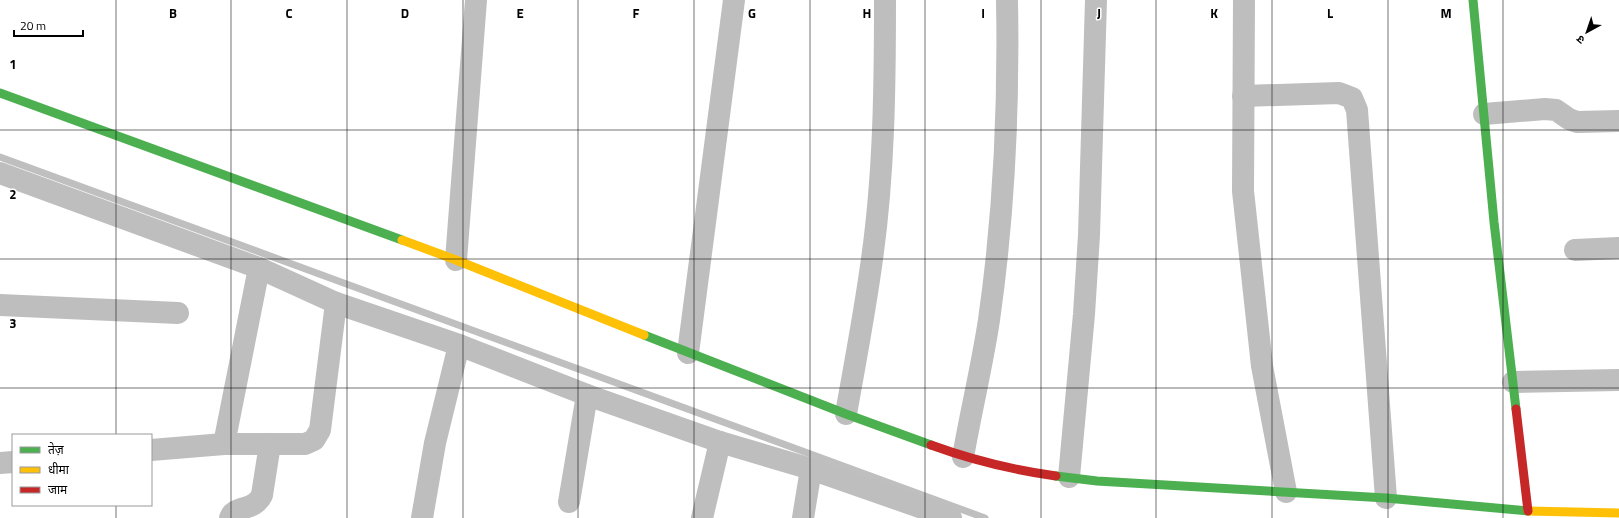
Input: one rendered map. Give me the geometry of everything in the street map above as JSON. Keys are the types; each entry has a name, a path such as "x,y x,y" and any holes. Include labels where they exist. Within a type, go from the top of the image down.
{"street":[{"path":"456,260 476,0"},
{"path":"688,353 734,0"},
{"path":"846,414 872,259 881,162 885,73 885,0"},
{"path":"963,457 988,320 1000,226 1006,116 1006,0"},
{"path":"1069,477 1090,235 1096,0"},
{"path":"1244,0 1243,191 1262,366 1286,492"},
{"path":"1473,0 1494,222 1528,510"},
{"path":"1243,96 1339,92 1352,98 1358,110 1386,498"},
{"path":"0,93 456,260 688,353 963,457 1030,472 1097,481 1386,498 1528,510 1619,513"},
{"path":"1484,114 1546,109 1556,110 1569,119 1577,122 1619,121"},
{"path":"0,173 259,268 336,303 459,344 587,395 720,442 811,469 951,518"},
{"path":"1575,250 1619,248"},
{"path":"224,444 259,268"},
{"path":"152,450 224,444 305,444 314,440 320,430 336,303"},
{"path":"0,305 178,313"},
{"path":"422,518 435,442 459,344"},
{"path":"1513,382 1619,380"},
{"path":"569,502 587,395"},
{"path":"702,518 720,442"},
{"path":"230,518 235,511 253,506 259,502 262,495 270,444"},
{"path":"0,463 12,462"},
{"path":"803,518 811,469"}],"waterway":[{"path":"0,157 985,518"}],"traffic: fast":[{"path":"1473,0 1494,222 1516,409"},
{"path":"0,93 402,240"},
{"path":"644,335 846,414 931,445"},
{"path":"1056,476 1097,481 1386,498 1528,511"}],"traffic: slow":[{"path":"402,240 644,335"},
{"path":"1528,511 1619,513"}],"traffic: jam":[{"path":"1516,409 1528,511"},
{"path":"931,445 993,464 1056,476"}]}
